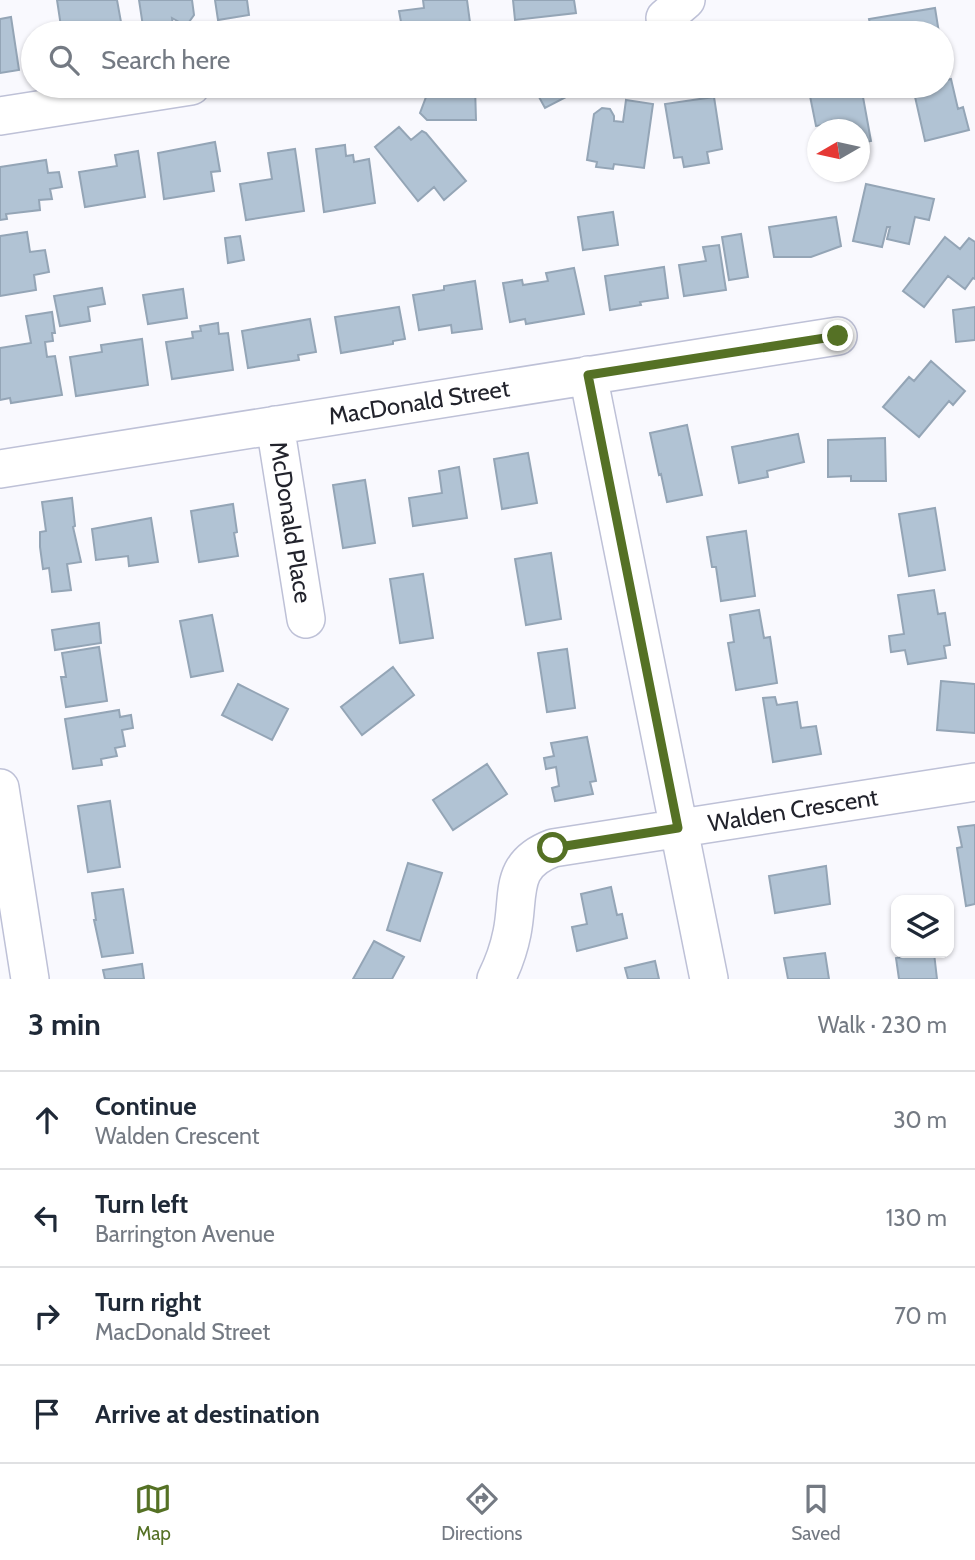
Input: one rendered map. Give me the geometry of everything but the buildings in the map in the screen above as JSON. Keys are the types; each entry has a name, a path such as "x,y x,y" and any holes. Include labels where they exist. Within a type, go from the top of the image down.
{"street":[{"path":"0,116 115,98"},
{"name":"MacDonald Street","path":"0,469 838,336"},
{"path":"588,375 709,979"},
{"name":"McDonald Place","path":"275,425 306,619"},
{"name":"Walden Crescent","path":"496,979 512,935 518,880 524,867 536,855 553,848 975,782"},
{"path":"0,788 20,977"}],"route":[{"path":"553,848 678,828 588,375 838,336"}]}
